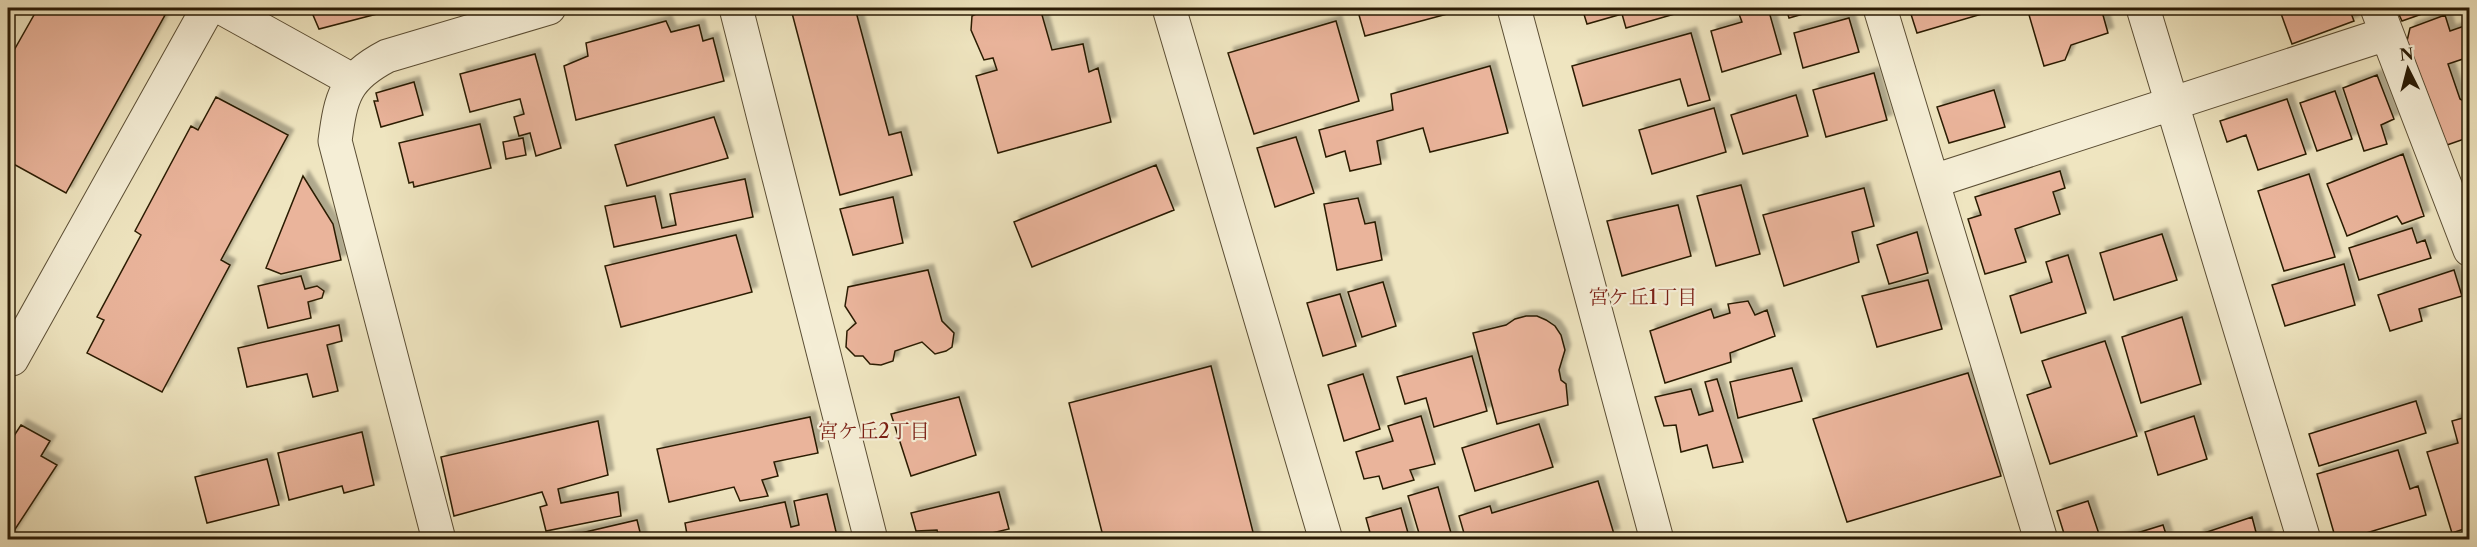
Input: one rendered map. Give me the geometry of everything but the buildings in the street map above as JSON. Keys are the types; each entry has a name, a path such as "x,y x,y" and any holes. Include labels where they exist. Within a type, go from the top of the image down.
{"street":[{"path":"8,356 12,359 208,8"},
{"path":"222,8 352,80"},
{"path":"439,540 335,141 339,108 352,80 368,66 387,56 549,8"},
{"path":"736,8 871,540"},
{"path":"1169,8 1326,540"},
{"path":"1514,8 1657,540"},
{"path":"1880,8 2041,540"},
{"path":"2143,8 2304,540"},
{"path":"1934,181 2173,104 2381,21 2469,250"}],"district":[{"name":"宮ケ丘1丁目","path":"1643,297"},
{"name":"宮ケ丘2丁目","path":"874,431"}]}
